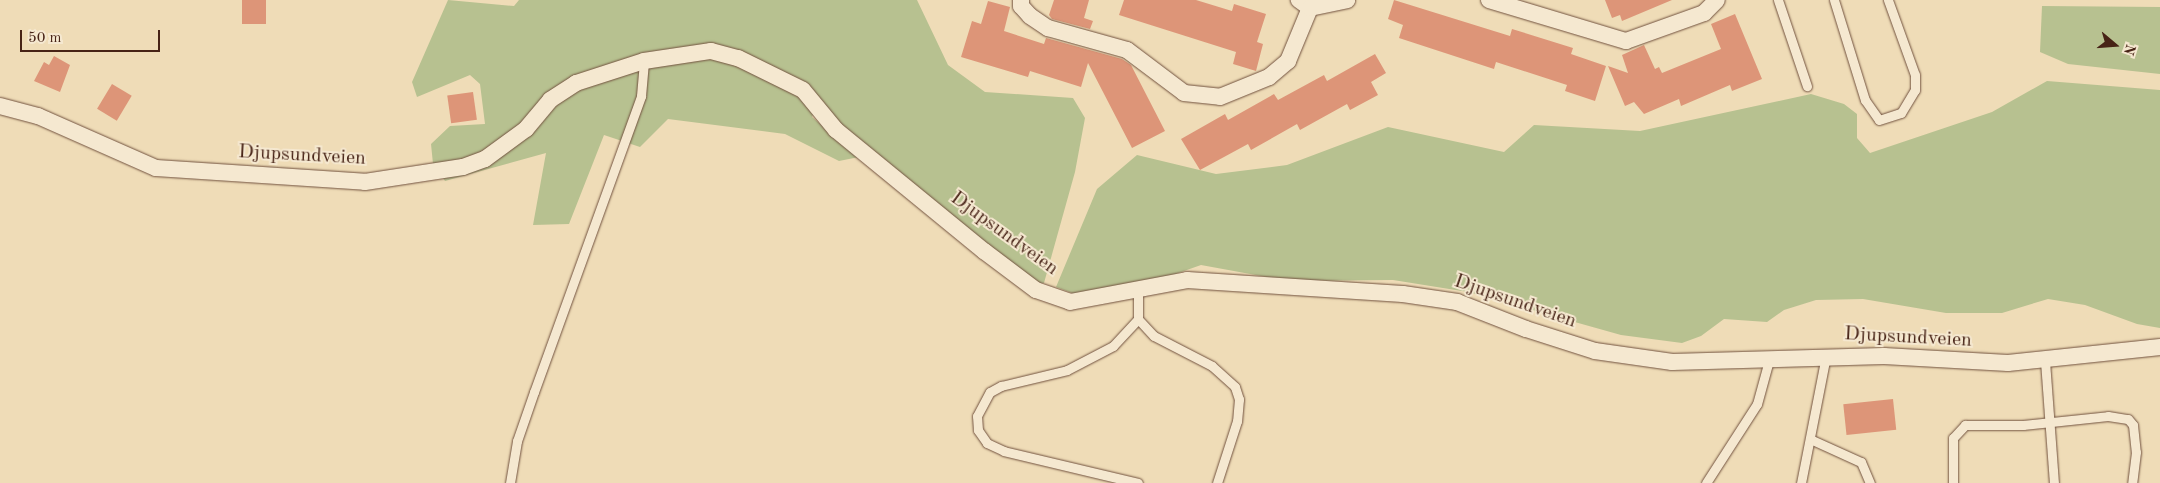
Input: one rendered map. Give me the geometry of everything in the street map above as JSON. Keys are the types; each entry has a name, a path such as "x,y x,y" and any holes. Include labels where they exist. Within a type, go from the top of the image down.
{"street":[{"path":"1021,0 1021,6 1030,16 1048,28 1127,50 1184,93 1220,97 1269,77 1288,61 1305,4 1347,0"},
{"path":"1489,0 1626,41 1704,13 1717,0"},
{"name":"Djupsundveien","path":"0,106 38,116 156,168 365,182 463,168 485,160 526,129 550,100 576,83 644,61 694,52 738,58 803,90 836,130 1036,290 1070,302 1138,292 1187,280 1213,280 1429,296 1457,302 1562,342 1635,358 1672,362 1769,360 1826,356 1884,356 1967,363 2045,361 2160,347"}],"lane":[{"path":"1778,0 1807,86"},
{"path":"1834,0 1866,100 1879,120 1901,113 1915,90 1915,75 1888,0"},
{"path":"510,483 517,441 641,96 644,61"},
{"path":"1138,292 1138,319 1113,346 1067,370 990,392 977,416 978,430 987,443 1004,451 1138,483"},
{"path":"1138,319 1154,336 1212,366 1235,387 1239,399 1237,421 1217,483"},
{"path":"1801,483 1826,356"},
{"path":"1706,483 1757,404 1769,360"},
{"path":"2045,361 2052,423 2054,483"},
{"path":"1953,483 1952,449 1959,427 2052,423 2108,416 2128,419 2136,436 2132,483"},
{"path":"1810,439 1861,462 1870,483"}],"green space":[{"path":"448,0 514,6 519,0 917,0 948,65 985,92 1073,98 1085,118 1075,172 1044,283 1034,283 816,106 812,117 859,157 839,161 785,134 668,119 640,147 604,135 569,224 533,225 546,153 445,181 433,164 431,144 450,126 485,124 480,84 470,75 417,97 412,82"},
{"path":"2042,6 2160,7 2160,74 2068,64 2040,52"},
{"path":"2047,81 2160,90 2160,328 2137,324 2085,305 2048,299 2002,313 1946,313 1863,299 1816,300 1784,310 1767,322 1724,319 1701,336 1682,343 1621,335 1468,292 1393,280 1289,281 1201,265 1096,302 1056,287 1097,189 1137,155 1216,174 1287,165 1388,127 1504,152 1534,125 1640,131 1811,94 1844,104 1857,114 1857,138 1870,153 1992,112"}],"building":[{"path":"242,0 266,0 266,24 242,24"},
{"path":"1054,0 1089,0 1084,18 1093,21 1090,29 1052,19 1049,15"},
{"path":"1124,0 1196,0 1232,11 1234,4 1266,14 1257,42 1263,44 1256,71 1233,64 1236,52 1119,15"},
{"path":"1394,0 1510,36 1512,29 1573,48 1571,54 1606,66 1595,101 1565,91 1567,85 1496,62 1494,69 1399,38 1403,25 1388,19"},
{"path":"1605,0 1672,0 1622,21 1620,15 1612,18"},
{"path":"988,1 1010,7 1004,31 1044,44 1046,38 1122,59 1131,65 1165,131 1132,148 1088,63 1081,87 1030,71 1028,77 961,57 972,21 981,24"},
{"path":"1735,14 1762,79 1732,91 1730,85 1681,106 1679,99 1644,114 1634,102 1625,106 1608,66 1628,73 1622,55 1644,45 1655,69 1659,67 1662,73 1721,49 1711,24"},
{"path":"1375,54 1386,73 1371,82 1378,95 1350,110 1347,104 1300,130 1297,124 1251,150 1248,144 1200,170 1181,139 1225,114 1228,120 1274,94 1278,100 1324,75 1327,81"},
{"path":"54,56 70,65 60,92 34,81 44,62 49,65"},
{"path":"112,84 132,96 117,121 97,109"},
{"path":"473,92 477,120 451,123 447,96"},
{"path":"1893,399 1896,430 1847,435 1843,404"}]}
